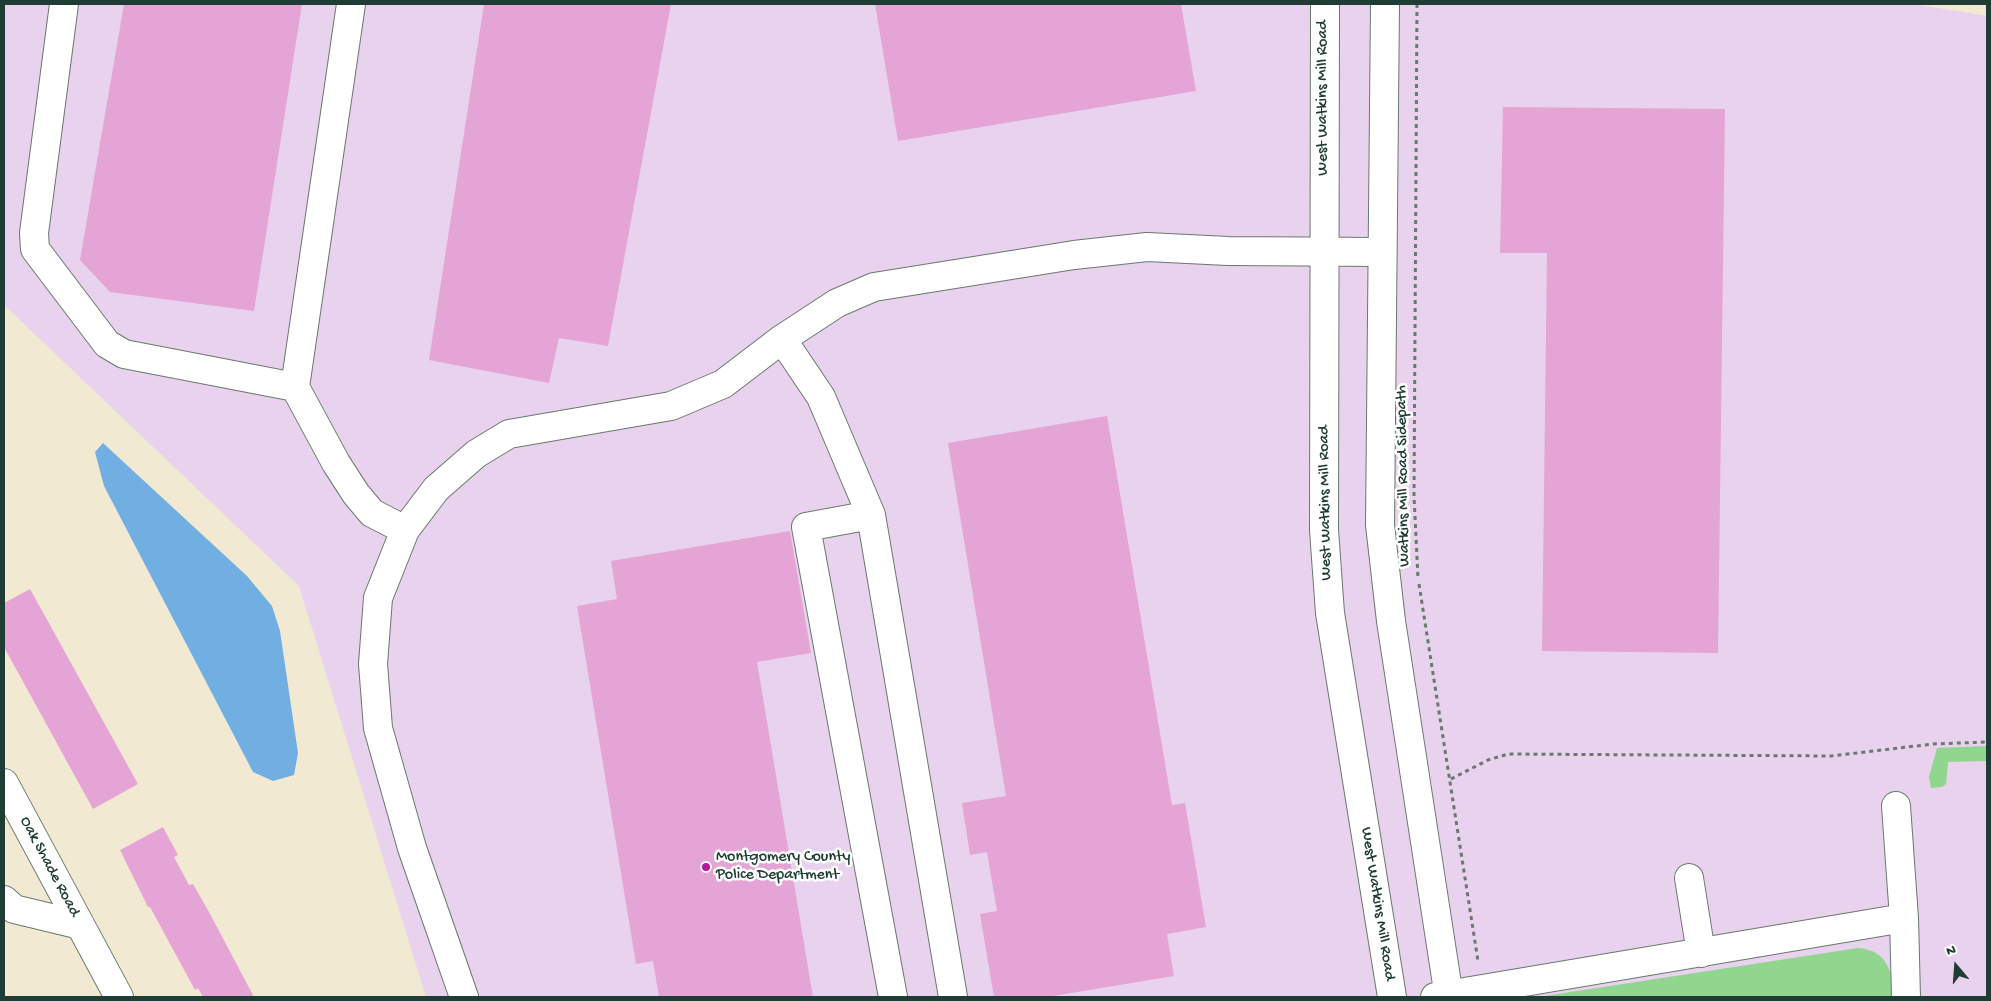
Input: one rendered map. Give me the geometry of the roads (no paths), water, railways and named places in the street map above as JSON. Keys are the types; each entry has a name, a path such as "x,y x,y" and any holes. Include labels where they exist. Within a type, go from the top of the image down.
{"main road":[{"path":"64,4 34,233 36,249 107,344 124,354 295,387"},
{"path":"351,4 295,387 336,463 356,494 372,512 405,530"},
{"name":"West Watkins Mill Road","path":"1325,4 1324,530 1330,613 1392,997"},
{"path":"1385,4 1381,252 1380,525 1391,622 1444,996 1904,918"},
{"path":"464,997 412,848 378,728 373,664 378,598 405,530 436,489 476,454 509,434 671,406 724,384 782,339 837,304 874,287 1074,255 1147,247 1228,251 1381,252"},
{"path":"782,339 821,397 871,515 953,997"},
{"path":"871,515 806,527 893,997"},
{"name":"Oak Shade Road","path":"4,783 119,997"},
{"path":"1896,806 1904,918 1906,997"},
{"path":"1689,878 1701,953"},
{"name":"Oak Shade Road","path":"4,900 14,909 80,925"}],"water":[{"path":"103,443 247,576 272,606 280,631 298,753 294,775 273,781 253,772 104,486 95,452"}],"place":[{"name":"Montgomery County Police Department","path":"706,867"}]}
